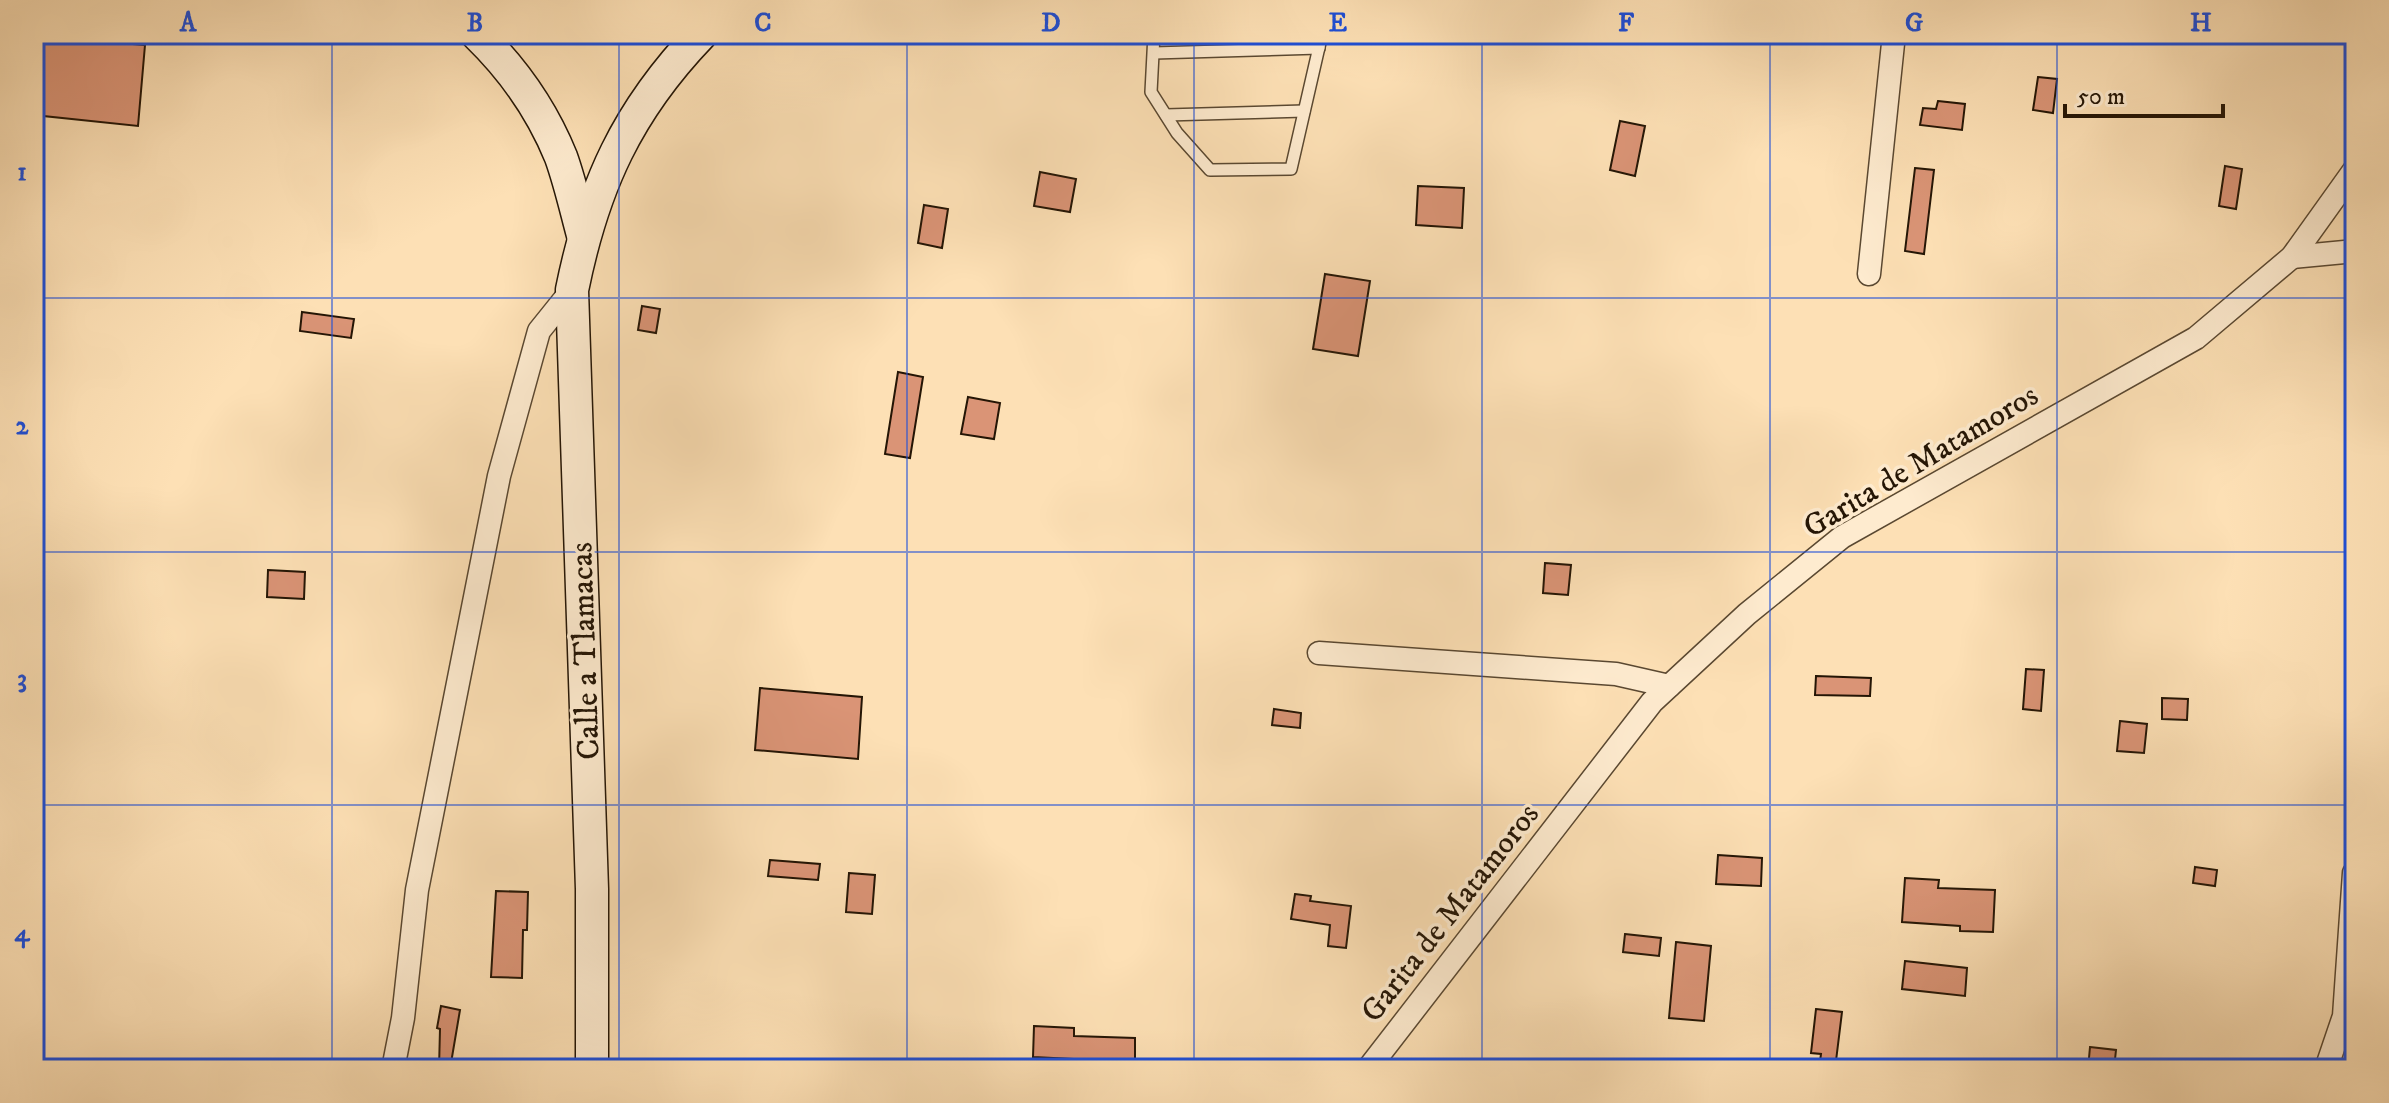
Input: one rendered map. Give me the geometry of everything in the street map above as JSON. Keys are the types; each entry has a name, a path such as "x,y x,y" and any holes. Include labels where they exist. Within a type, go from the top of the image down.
{"main road":[{"path":"477,34 518,79 544,118 562,159 583,235"},
{"name":"Calle a Tlamacas","path":"592,1069 592,874 572,290 583,235 622,137 644,101 677,58 701,34"}],"street":[{"path":"1869,274 1894,34"},
{"name":"Garita de Matamoros","path":"1368,1069 1652,702 1747,614 1842,537 2196,338 2292,257 2355,169"},
{"path":"2292,257 2355,251"},
{"path":"393,1069 403,1018 420,876 499,476 539,331 572,290"},
{"path":"1319,653 1616,674 1669,686"},
{"path":"2326,1069 2344,1016 2354,873"}],"lane":[{"path":"1154,34 1151,92 1177,133 1210,170 1291,169 1322,34"},
{"path":"1154,53 1319,48"},
{"path":"1166,115 1304,111"}],"building":[{"path":"34,36 145,45 138,126 34,115"},
{"path":"2038,77 2057,79 2053,113 2033,110"},
{"path":"1938,101 1965,104 1962,130 1920,125 1923,108 1936,109"},
{"path":"1620,121 1645,126 1635,176 1610,170"},
{"path":"2225,166 2242,169 2236,209 2219,206"},
{"path":"1915,168 1934,170 1924,254 1905,251"},
{"path":"1040,172 1076,179 1070,212 1034,206"},
{"path":"1418,186 1464,188 1462,228 1416,225"},
{"path":"924,205 948,209 942,248 918,243"},
{"path":"1325,274 1370,281 1358,356 1313,349"},
{"path":"642,306 660,309 656,333 638,330"},
{"path":"302,312 354,319 351,338 300,331"},
{"path":"898,372 923,377 910,458 885,454"},
{"path":"968,397 1000,403 994,439 961,434"},
{"path":"1545,563 1571,565 1568,595 1543,593"},
{"path":"268,570 305,572 304,599 267,597"},
{"path":"2026,669 2044,670 2041,711 2023,709"},
{"path":"1816,676 1871,678 1870,696 1815,695"},
{"path":"760,688 862,697 858,759 755,750"},
{"path":"2162,698 2188,699 2187,720 2162,719"},
{"path":"1274,709 1301,713 1300,728 1272,725"},
{"path":"2120,721 2147,724 2144,753 2117,751"},
{"path":"1718,855 1762,858 1761,886 1716,884"},
{"path":"770,860 820,864 818,880 768,876"},
{"path":"2195,867 2217,870 2215,886 2193,883"},
{"path":"849,873 875,875 872,914 846,912"},
{"path":"1905,878 1939,880 1938,888 1995,890 1993,932 1960,931 1960,926 1902,922"},
{"path":"496,891 528,892 522,978 491,977"},
{"path":"1295,894 1311,896 1310,901 1351,906 1346,948 1328,946 1330,925 1291,919"},
{"path":"1625,934 1661,938 1659,956 1623,952"},
{"path":"1676,942 1711,946 1704,1021 1669,1018"},
{"path":"1905,961 1967,968 1965,996 1902,989"},
{"path":"441,1006 460,1010 450,1069 439,1069 440,1029 437,1028"},
{"path":"1816,1009 1842,1012 1835,1069 1819,1069 1821,1054 1811,1053"},
{"path":"1034,1026 1074,1028 1074,1036 1135,1038 1135,1062 1033,1057"},
{"path":"2090,1047 2116,1050 2114,1069 2088,1069"}]}
